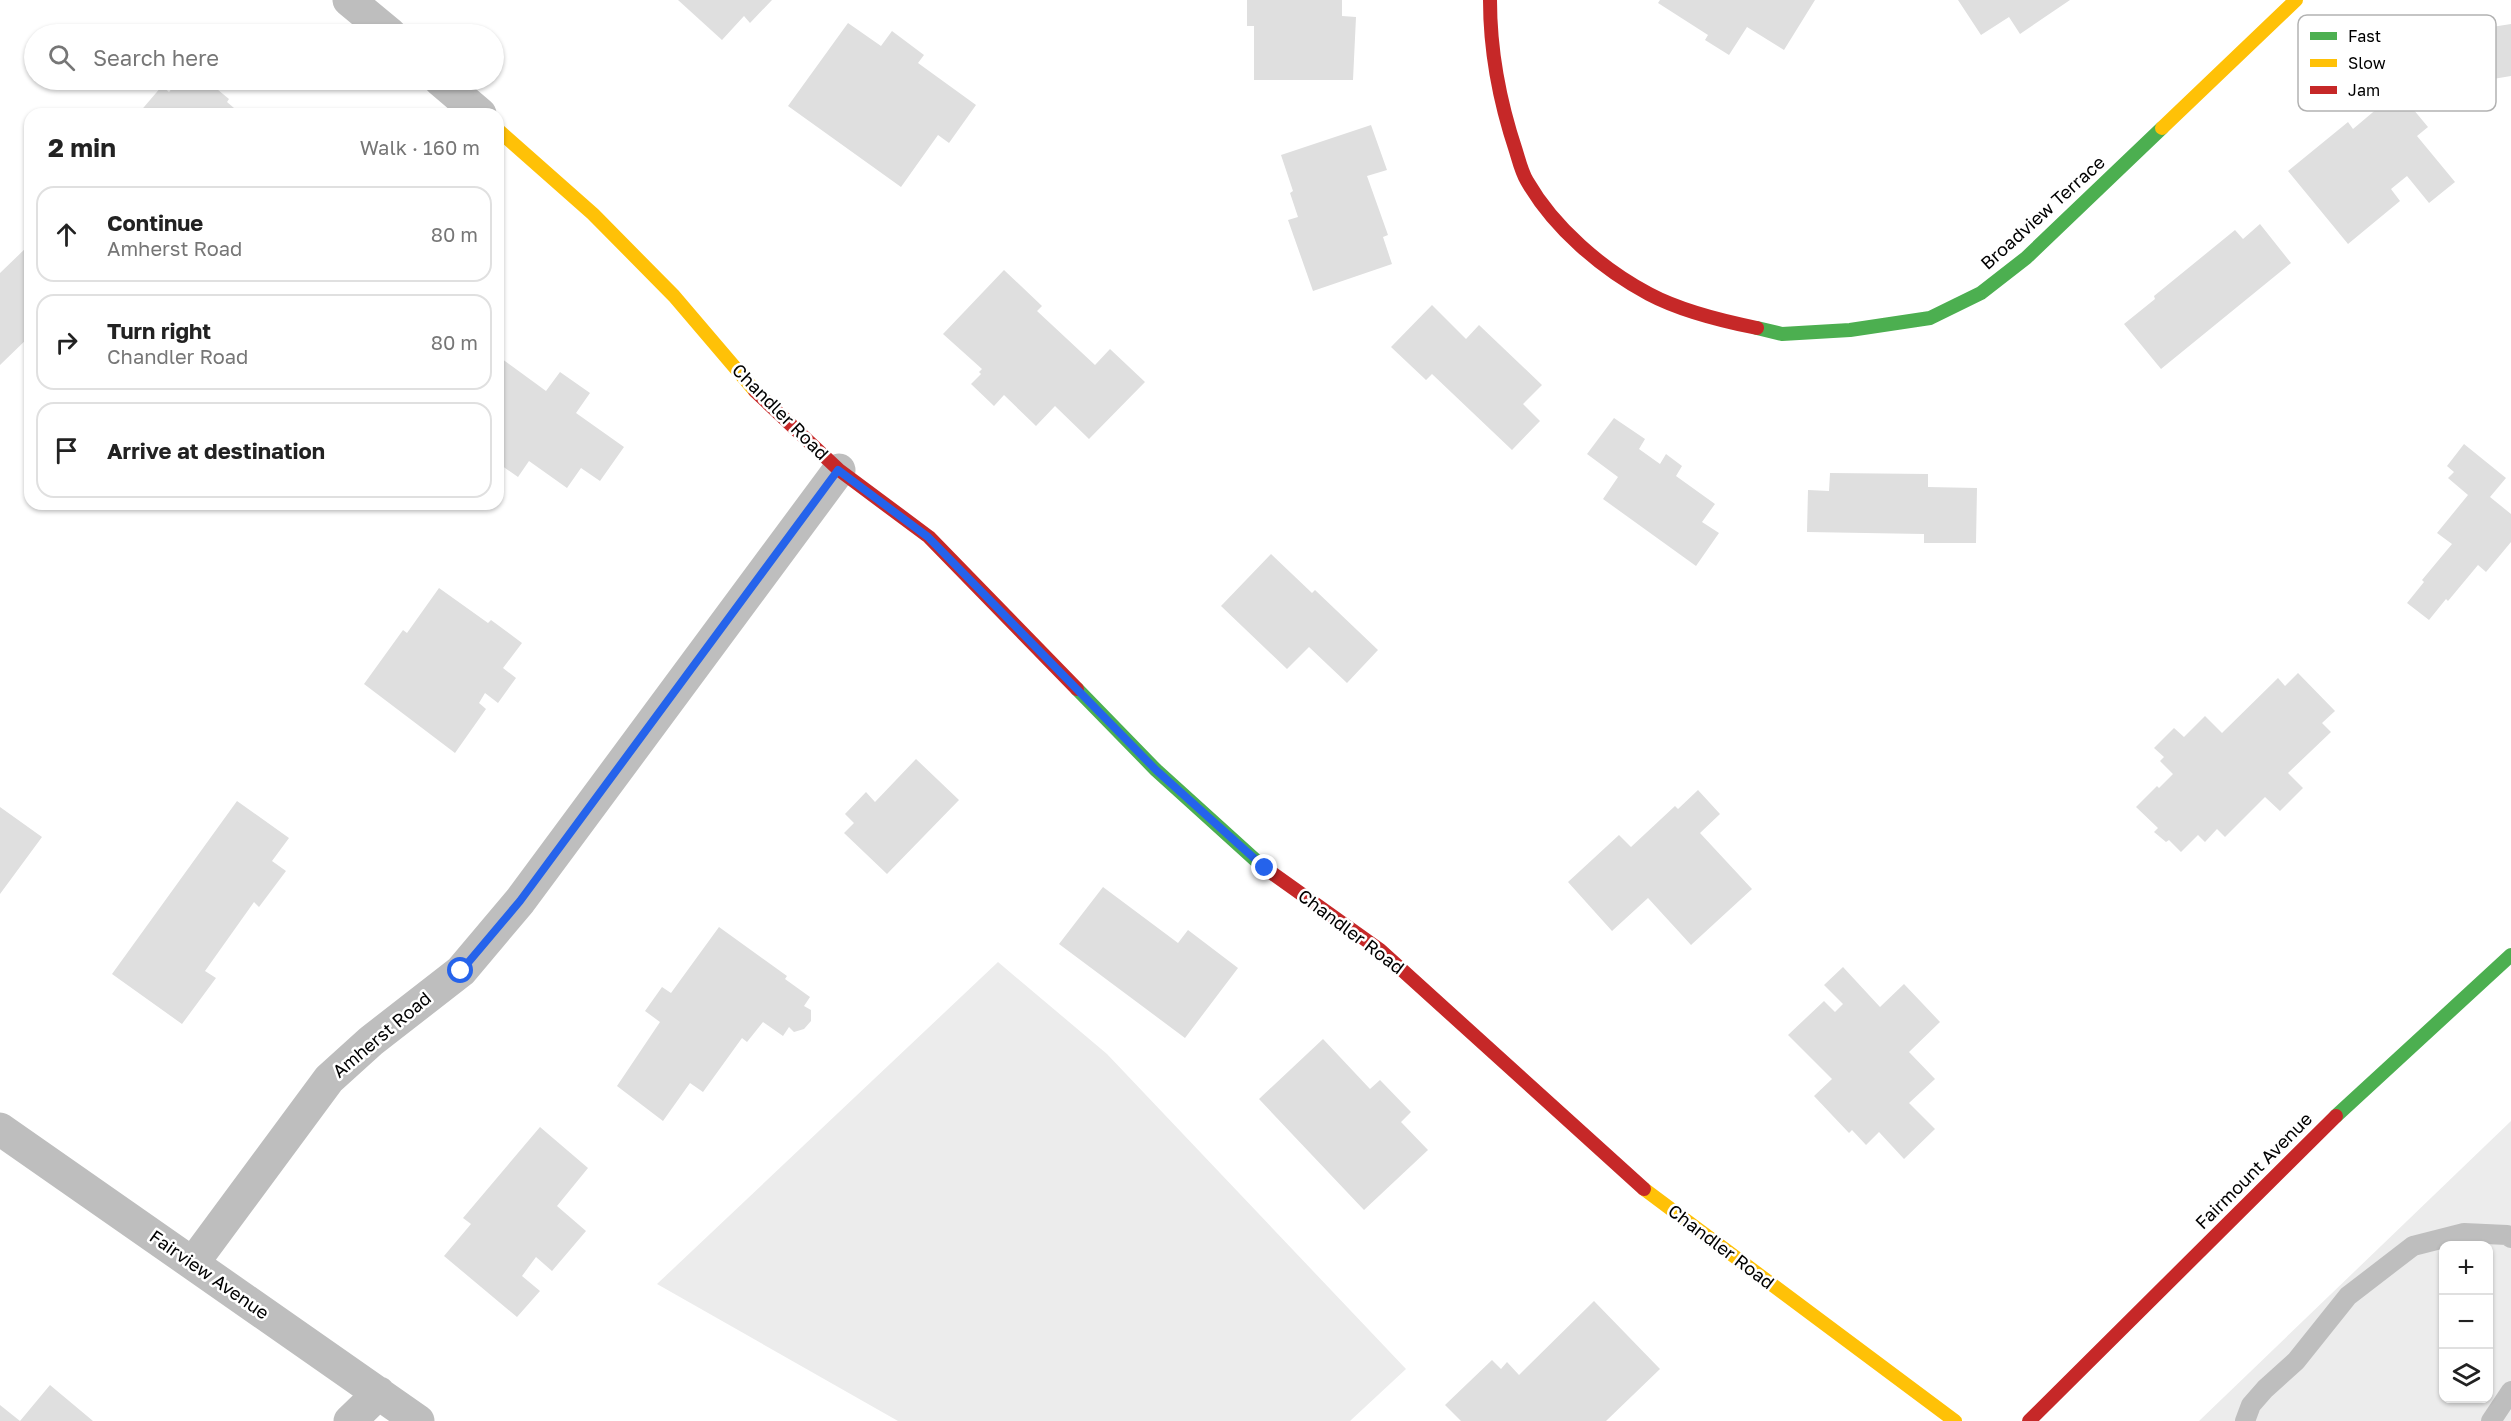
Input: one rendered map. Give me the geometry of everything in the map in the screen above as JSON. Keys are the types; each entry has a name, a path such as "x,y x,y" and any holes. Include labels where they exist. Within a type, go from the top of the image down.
{"street":[{"path":"349,0 378,24"},
{"name":"Broadview Terrace","path":"1490,0 1490,35 1507,125 1526,180 1552,217 1602,264 1650,295 1715,319 1782,334 1850,330 1930,318 1981,293 2026,258 2296,0"},
{"path":"452,90 473,108"},
{"name":"Chandler Road","path":"504,135 593,214 674,296 746,382 838,470 928,537 1156,770 1265,868 1380,950 1646,1191 1954,1421"},
{"name":"Amherst Road","path":"193,1263 328,1079 371,1041 461,971 520,901 838,470"},
{"name":"Fairmount Avenue","path":"2029,1421 2313,1136 2511,955"},
{"name":"Fairview Avenue","path":"0,1129 418,1421"},
{"path":"350,1421 379,1393"}],"lane":[{"path":"2245,1421 2251,1406 2265,1389 2296,1360 2348,1296 2413,1246 2464,1233 2507,1235 2511,1238"},
{"path":"2491,1421 2511,1391"}],"shaded area":[{"path":"998,962 1107,1054 1406,1369 1350,1421 898,1421 657,1284"},
{"path":"2511,1121 2511,1421 2199,1421"}],"building":[{"path":"678,0 772,0 750,23 744,16 722,40"},
{"path":"1247,0 1342,0 1342,16 1356,17 1353,80 1254,80 1254,26 1247,26"},
{"path":"1660,0 1815,0 1784,50 1747,27 1729,55 1705,40 1708,35 1658,3"},
{"path":"1958,0 2070,0 2020,34 2009,17 1981,35"},
{"path":"848,23 881,46 892,31 924,55 918,63 976,105 949,143 938,135 901,187 788,106"},
{"path":"2511,24 2511,76 2496,78 2496,26"},
{"path":"159,90 169,92 171,90 218,90 229,99 227,102 234,108 143,108"},
{"path":"2374,111 2415,111 2428,127 2417,136 2455,182 2429,203 2407,176 2391,189 2400,201 2348,244 2288,171 2348,122 2353,129"},
{"path":"1371,125 1387,170 1367,176 1388,235 1383,237 1392,264 1313,291 1288,220 1298,217 1290,193 1293,191 1281,155"},
{"path":"2260,224 2291,263 2161,369 2124,324 2155,299 2154,296 2235,230 2243,239"},
{"path":"24,250 24,342 0,365 0,273"},
{"path":"1004,270 1042,306 1037,311 1095,365 1110,349 1145,382 1089,439 1055,406 1036,426 1004,395 994,406 971,384 981,374 979,372 982,369 943,334"},
{"path":"1432,305 1466,339 1479,325 1542,385 1523,404 1540,421 1512,450 1432,374 1426,380 1391,347"},
{"path":"504,360 546,391 560,372 590,393 576,413 624,447 600,481 581,468 567,488 529,461 518,477 504,467"},
{"path":"1614,418 1645,439 1639,449 1660,464 1666,454 1682,466 1676,476 1715,504 1702,522 1719,533 1696,566 1603,499 1618,477 1587,454"},
{"path":"2464,444 2506,478 2490,497 2511,514 2511,542 2486,572 2478,565 2429,620 2407,603 2424,582 2422,580 2452,544 2437,533 2468,495 2448,478 2454,472 2447,466"},
{"path":"1830,473 1928,474 1928,487 1977,488 1976,543 1924,543 1924,534 1807,532 1808,490 1829,491"},
{"path":"1271,554 1312,593 1315,590 1378,650 1347,683 1309,647 1287,669 1221,606"},
{"path":"439,588 488,623 491,620 522,643 503,668 516,678 498,703 485,693 479,703 486,709 455,753 364,684 403,630 407,633"},
{"path":"2298,673 2335,711 2322,723 2331,732 2288,773 2303,788 2280,811 2265,797 2225,837 2217,829 2205,842 2198,835 2181,852 2169,840 2166,842 2154,832 2158,828 2136,807 2173,774 2160,761 2164,757 2154,748 2174,728 2184,737 2205,716 2222,733 2278,678 2285,686"},
{"path":"916,759 959,800 887,874 844,833 854,823 845,814 866,792 875,802"},
{"path":"1698,790 1720,814 1700,833 1752,889 1691,945 1648,898 1612,931 1568,882 1619,835 1631,847 1675,806 1678,809"},
{"path":"237,801 289,838 272,861 286,871 259,907 254,902 205,971 216,978 182,1024 112,974"},
{"path":"0,807 42,837 0,894"},
{"path":"1103,887 1178,943 1188,930 1238,968 1185,1038 1059,944"},
{"path":"719,927 787,976 785,979 810,997 804,1006 811,1010 811,1021 804,1029 794,1032 789,1027 783,1036 763,1022 747,1042 742,1038 703,1092 690,1083 663,1121 617,1086 660,1022 645,1011 662,987 671,993"},
{"path":"1843,967 1880,1007 1904,984 1940,1022 1909,1052 1935,1079 1909,1103 1935,1129 1904,1159 1879,1132 1866,1145 1852,1130 1849,1133 1814,1096 1832,1079 1788,1035 1824,1001 1835,1012 1843,1004 1824,985"},
{"path":"1323,1039 1370,1089 1380,1080 1411,1112 1401,1122 1428,1150 1364,1210 1259,1099"},
{"path":"540,1127 588,1168 557,1206 586,1231 552,1271 536,1257 522,1276 540,1291 517,1317 444,1256 471,1224 463,1218"},
{"path":"1594,1301 1660,1369 1606,1421 1461,1421 1445,1405 1492,1360 1501,1369 1507,1362 1519,1375"},
{"path":"50,1385 93,1421 20,1421"},
{"path":"0,1405 20,1421 0,1421"}],"traffic: fast":[{"path":"1757,328 1782,334 1850,330 1930,318 1981,293 2026,258 2162,128"},
{"path":"1077,689 1156,770 1262,866"},
{"path":"2336,1116 2511,955"}],"traffic: slow":[{"path":"2162,128 2296,0"},
{"path":"504,135 593,214 674,296 755,391"},
{"path":"1644,1189 1955,1421"}],"traffic: jam":[{"path":"1490,0 1494,58 1510,133 1525,178 1551,215 1580,246 1597,260 1649,294 1674,306 1702,315 1757,328"},
{"path":"755,391 839,470 929,537 1077,689"},
{"path":"1262,866 1380,950 1644,1189"},
{"path":"2029,1421 2336,1116"}],"route":[{"path":"461,971 520,901 838,470 928,537 1156,770 1265,868"}]}
